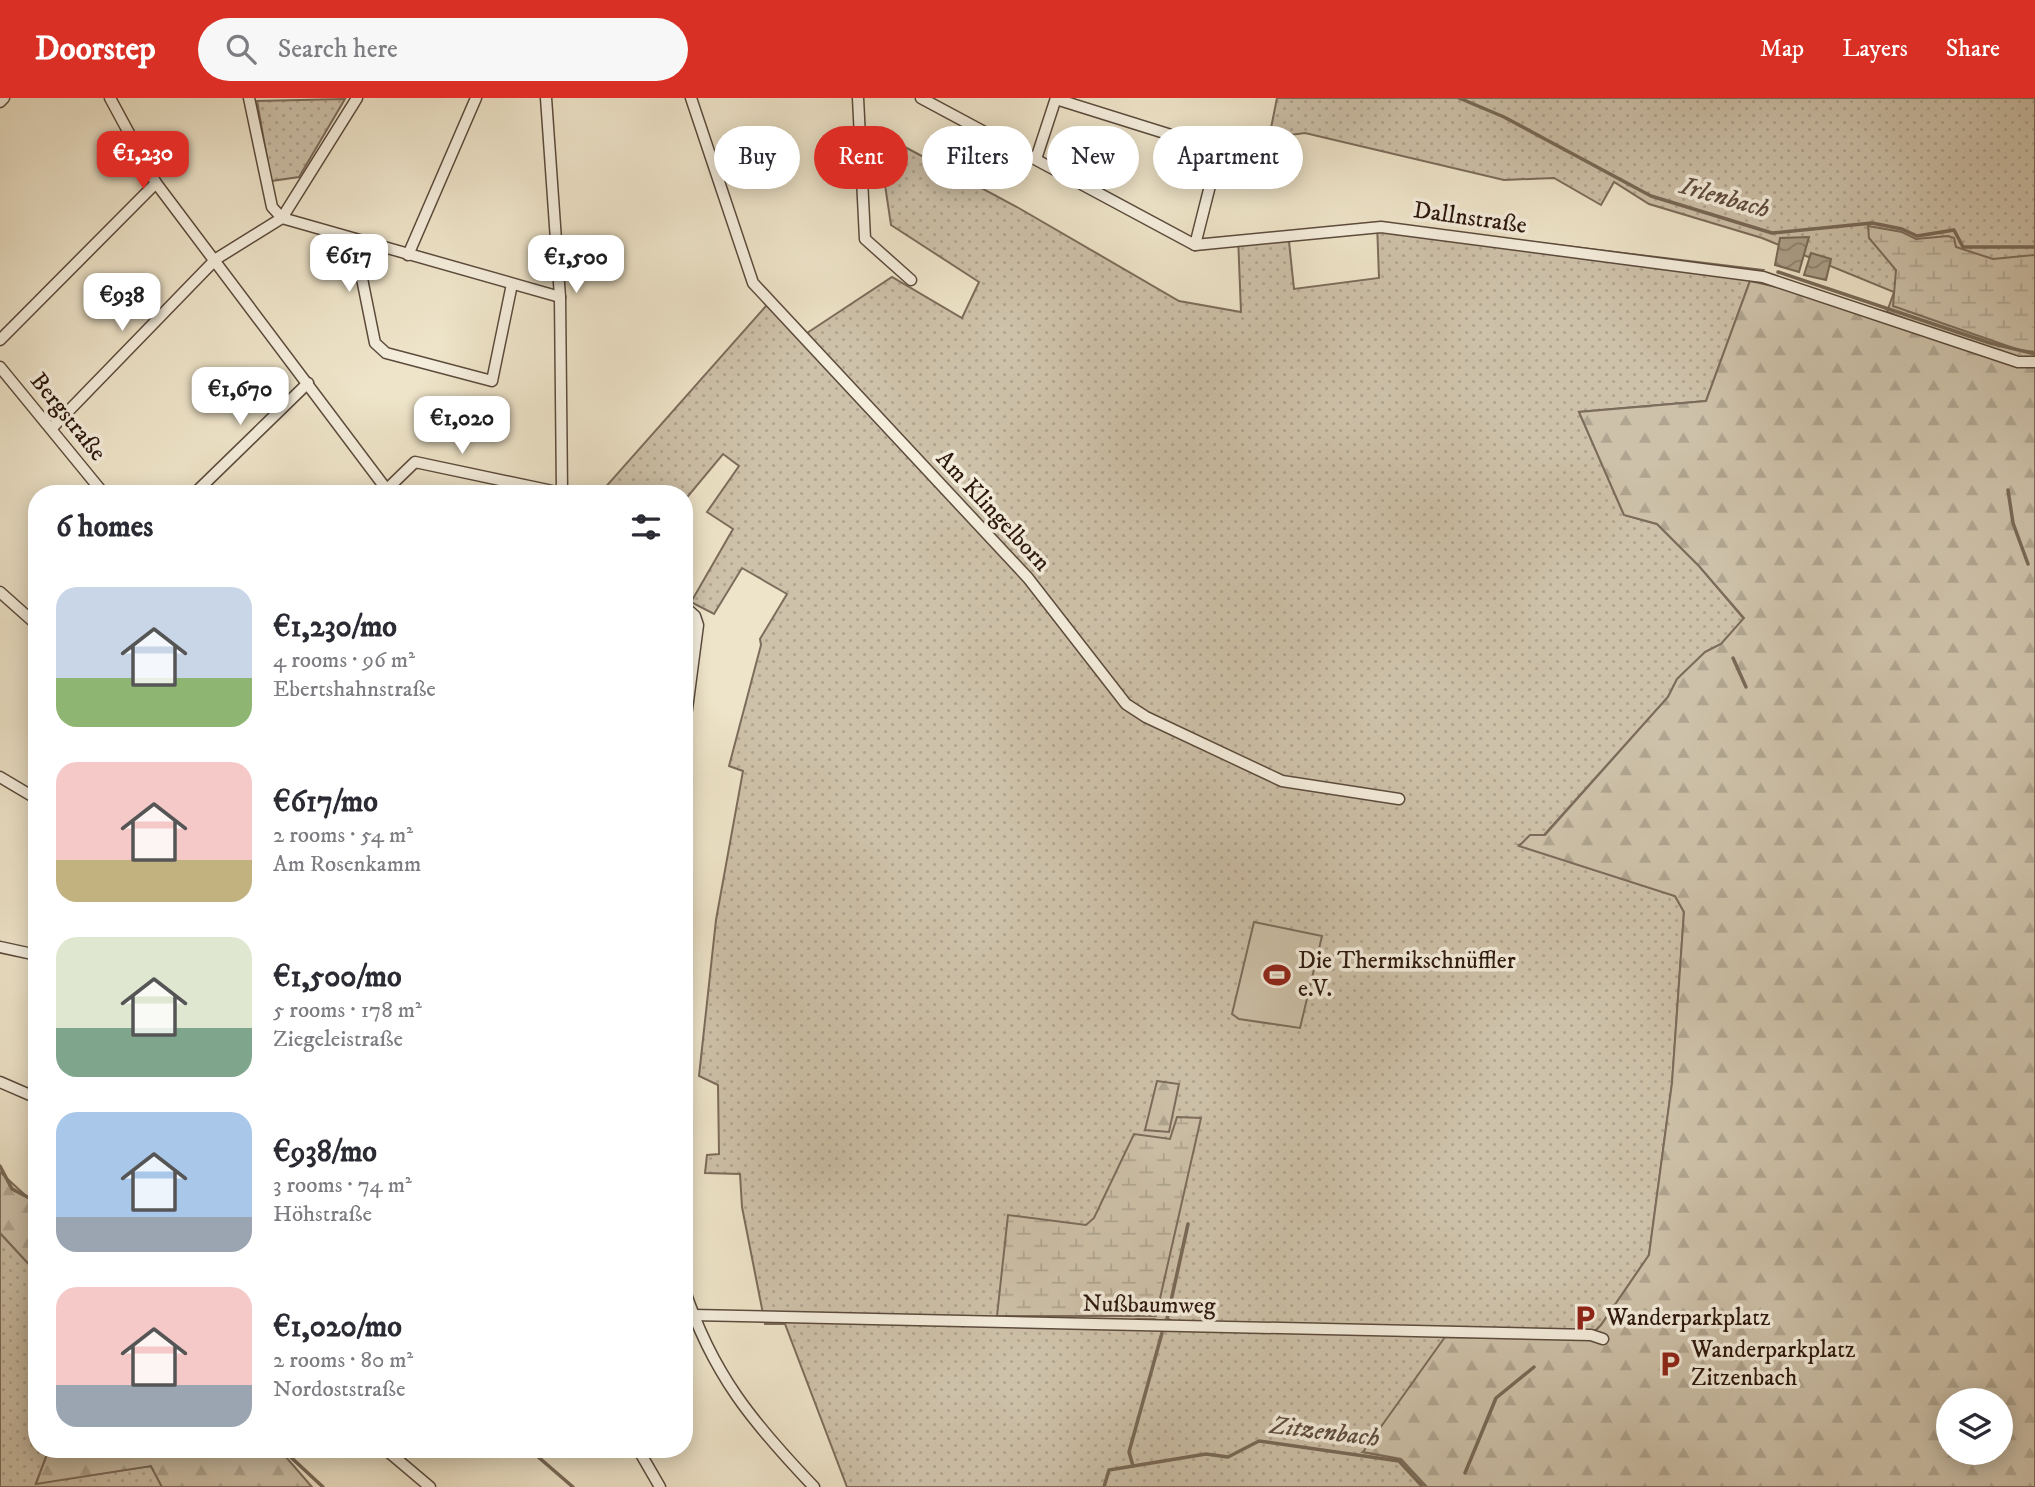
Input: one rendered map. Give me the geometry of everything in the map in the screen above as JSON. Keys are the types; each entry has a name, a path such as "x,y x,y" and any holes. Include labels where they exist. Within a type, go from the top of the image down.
{"street":[{"path":"110,98 156,183 216,259 382,485"},
{"path":"249,98 272,207 282,218 560,297"},
{"path":"52,428 216,259 282,218 357,98"},
{"path":"408,255 477,98"},
{"path":"546,98 560,297 562,485"},
{"name":"Am Klingelborn","path":"691,98 753,283 1028,578 1126,704 1146,717 1283,781 1399,799"},
{"path":"858,98 865,239 911,280"},
{"path":"921,98 1195,245 1219,150 1056,98 1036,159"},
{"path":"0,340 156,183"},
{"name":"Dallnstraße","path":"1195,245 1381,227 1722,271 1763,277 2018,362 2035,362"},
{"path":"354,239 375,344 387,353 492,381 512,284"},
{"name":"Bergstraße","path":"0,367 97,485"},
{"path":"203,485 308,383"},
{"path":"394,485 415,462 521,485"},
{"path":"0,592 28,617"},
{"path":"693,614 698,625 693,663"},
{"path":"0,777 28,794"},
{"path":"0,947 28,953"},
{"path":"0,1082 28,1094"},
{"path":"693,1315 718,1369 748,1416 808,1485"},
{"name":"Nußbaumweg","path":"693,1315 1591,1335 1603,1339"},
{"path":"396,1458 430,1487"},
{"path":"643,1458 660,1487"}],"green space":[{"path":"1277,98 2035,98 2035,364 2022,364 1887,312 1894,292 1762,238 1649,204 1614,182 1601,205 1554,178 1504,180 1303,133 1303,126 1271,126"},
{"path":"345,99 299,177 271,181 257,101"},
{"path":"908,149 922,156 922,189 983,189 1179,301 1241,312 1238,236 1288,232 1294,289 1379,278 1377,223 1763,270 1750,281 1706,401 1579,412 1624,515 1657,524 1699,566 1744,619 1721,644 1705,652 1677,679 1668,697 1544,835 1519,845 1675,896 1684,912 1672,1083 1649,1255 1601,1325 1587,1339 1363,1452 1401,1459 1427,1487 847,1487 785,1324 765,1324 742,1207 740,1174 705,1173 707,1155 719,1154 718,1085 699,1076 716,920 743,771 729,766 761,645 760,639 787,594 742,568 714,614 693,603 693,599 733,529 707,512 739,466 723,454 693,490 693,485 607,485 773,298 807,333 892,277 962,318 979,282 891,225 886,189 908,189"},
{"path":"1868,226 1902,232 1916,239 1948,236 1954,238 1956,247 1993,259 2035,255 2035,352 2019,350 1893,306 1896,270 1869,238"},
{"path":"1750,281 1887,312 2022,364 2035,364 2035,1487 1427,1487 1401,1459 1363,1452 1445,1337 1587,1339 1601,1325 1649,1255 1672,1083 1684,912 1675,896 1519,846 1530,835 1545,835 1668,697 1677,679 1705,652 1721,644 1744,618 1699,566 1657,524 1624,515 1579,412 1706,401"},
{"name":"Die Thermikschnüffler e.V.","path":"1254,922 1322,936 1300,1028 1239,1019 1232,1014"},
{"path":"1157,1081 1179,1084 1169,1132 1145,1130"},
{"path":"1177,1117 1201,1118 1156,1316 997,1316 1008,1215 1086,1225 1094,1218 1134,1134 1170,1139"},
{"path":"0,1172 28,1198 28,1263 0,1233"},
{"path":"0,1233 28,1263 28,1458 46,1458 36,1483 151,1466 162,1487 0,1487"},
{"path":"46,1458 287,1458 312,1487 162,1487 151,1466 36,1484"}],"water":[{"path":"1809,237 1799,272 1775,265 1780,238"},
{"path":"1811,253 1831,259 1826,280 1804,275"}],"waterway":[{"name":"Irlenbach","path":"1459,98 1504,117 1651,196 1772,233 1872,223 1902,229 1917,236 1954,230 1963,247 2035,247"},
{"path":"1778,272 1990,343 2035,354"},
{"path":"2008,490 2013,523 2028,564"},
{"path":"1733,658 1746,687"},
{"name":"Zitzenbach","path":"0,1166 12,1189 28,1197"},
{"path":"1171,1321 1167,1319 1188,1224"},
{"path":"1136,1320 1155,1320"},
{"path":"1133,1466 1129,1452 1162,1333"},
{"path":"1465,1473 1496,1398 1534,1367"},
{"name":"Zitzenbach","path":"1104,1487 1109,1470 1206,1454 1228,1457 1259,1441 1399,1461 1422,1486"},
{"path":"292,1458 323,1487"},
{"name":"Zitzenbach","path":"539,1458 573,1487"}],"place":[{"name":"Die Thermikschnüffler e.V.","path":"1277,975"},
{"name":"Wanderparkplatz","path":"1585,1318"},
{"name":"Wanderparkplatz Zitzenbach","path":"1670,1364"}]}
